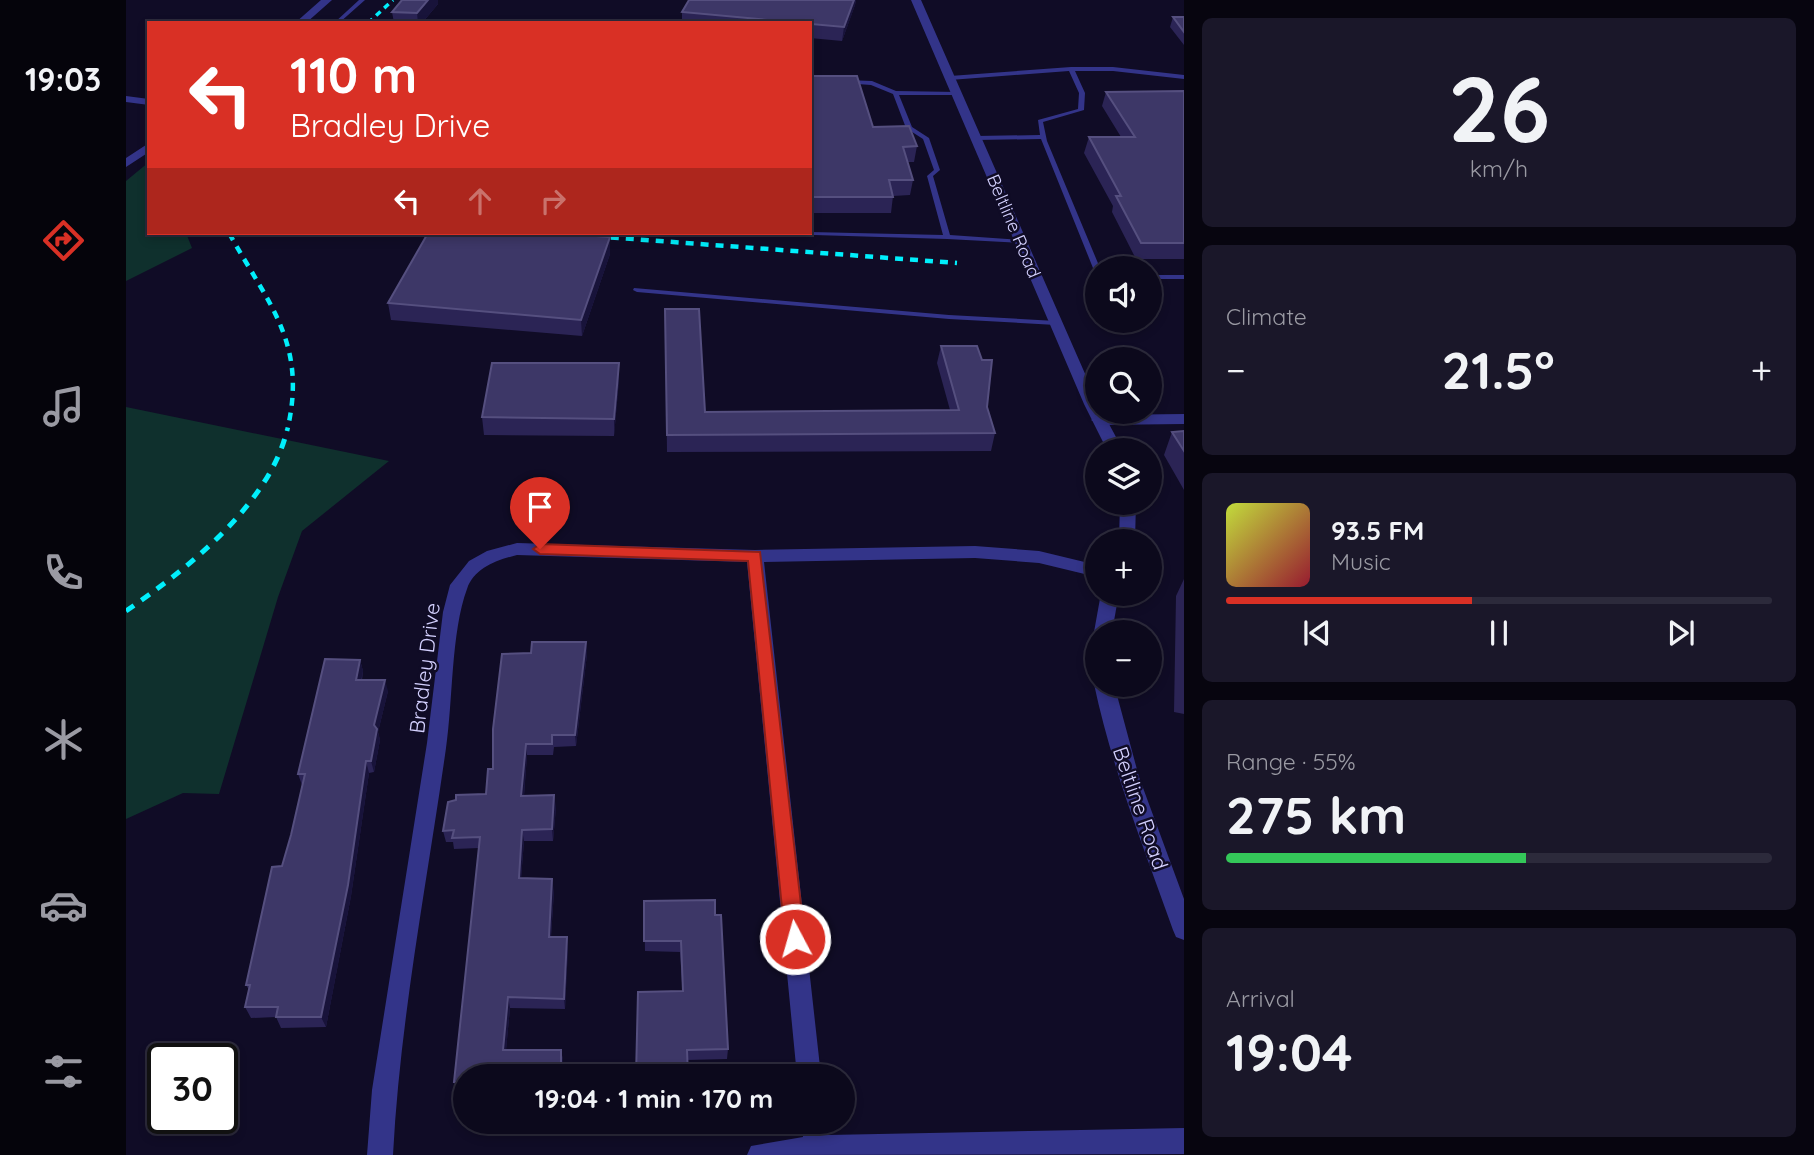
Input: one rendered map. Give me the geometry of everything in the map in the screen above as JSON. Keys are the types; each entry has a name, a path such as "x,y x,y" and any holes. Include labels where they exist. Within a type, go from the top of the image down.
{"street":[{"path":"302,21 327,0"},
{"name":"Beltline Road","path":"916,0 1085,388"},
{"path":"126,99 147,102"},
{"path":"126,164 147,148"},
{"path":"1162,419 1184,419"},
{"name":"Bradley Drive","path":"380,1155 384,1090 437,743 452,612 459,585 475,565 484,559 517,549 755,556 975,552 1040,557 1085,568"},
{"path":"755,556 808,1064"},
{"name":"Beltline Road","path":"1108,697 1126,764 1184,930"},
{"path":"815,1134 817,1147"},
{"path":"760,1155 817,1147 1184,1141"}],"lane":[{"path":"338,21 362,0"},
{"path":"950,78 1071,69 1113,69 1184,77"},
{"path":"1071,69 1082,93 1081,110 1040,121 1043,137 1092,256"},
{"path":"835,82 872,83 895,93 956,93"},
{"path":"895,93 909,128 926,138 937,170 930,176 947,237"},
{"path":"976,138 1043,137"},
{"path":"812,234 1021,242"},
{"path":"1162,277 1184,277"},
{"path":"637,290 936,316 1056,323"}],"green space":[{"path":"147,164 147,235 187,235 192,248 126,281 126,181"},
{"path":"126,407 389,461 302,531 278,597 219,794 183,793 126,819"}],"building":[{"path":"402,0 428,0 417,13 392,12"},
{"path":"689,0 854,0 844,27 812,24 812,21 779,21 682,12"},
{"path":"1173,17 1184,17 1184,32"},
{"path":"812,76 857,76 873,127 909,126 917,146 903,147 913,180 889,180 893,197 812,197"},
{"path":"1184,91 1184,243 1141,243 1116,196 1121,196 1089,137 1135,137 1106,92"},
{"path":"427,235 610,237 581,320 388,303"},
{"path":"665,309 699,309 705,412 959,410 941,346 977,346 982,360 992,360 987,407 995,433 667,435"},
{"path":"492,363 619,363 614,419 482,417"},
{"path":"1184,431 1184,451 1172,432"},
{"path":"532,642 586,642 575,735 552,735 552,744 526,744 521,796 554,795 552,829 522,830 519,878 552,879 549,937 567,937 564,999 508,997 503,1050 561,1050 561,1064 456,1064 480,837 452,838 454,830 443,831 448,802 456,800 456,795 486,794 488,769 493,769 493,729 502,654 531,653"},
{"path":"325,659 360,660 356,680 385,680 374,725 377,729 371,761 366,761 348,885 321,1017 276,1017 278,1007 245,1007 250,985 246,985 272,867 282,866 291,835 305,774 298,774"},
{"path":"715,900 715,915 721,915 728,1049 687,1050 688,1064 636,1064 638,992 683,991 681,941 644,941 644,901"}],"railway":[{"path":"370,21 393,0"},
{"path":"230,235 270,304 288,349 292,373 292,400 287,431"},
{"path":"578,235 957,263"},
{"path":"126,611 174,576 223,533 263,484 278,457 287,430"}],"route":[{"path":"540,549 590,553 755,556 795,939"}]}
